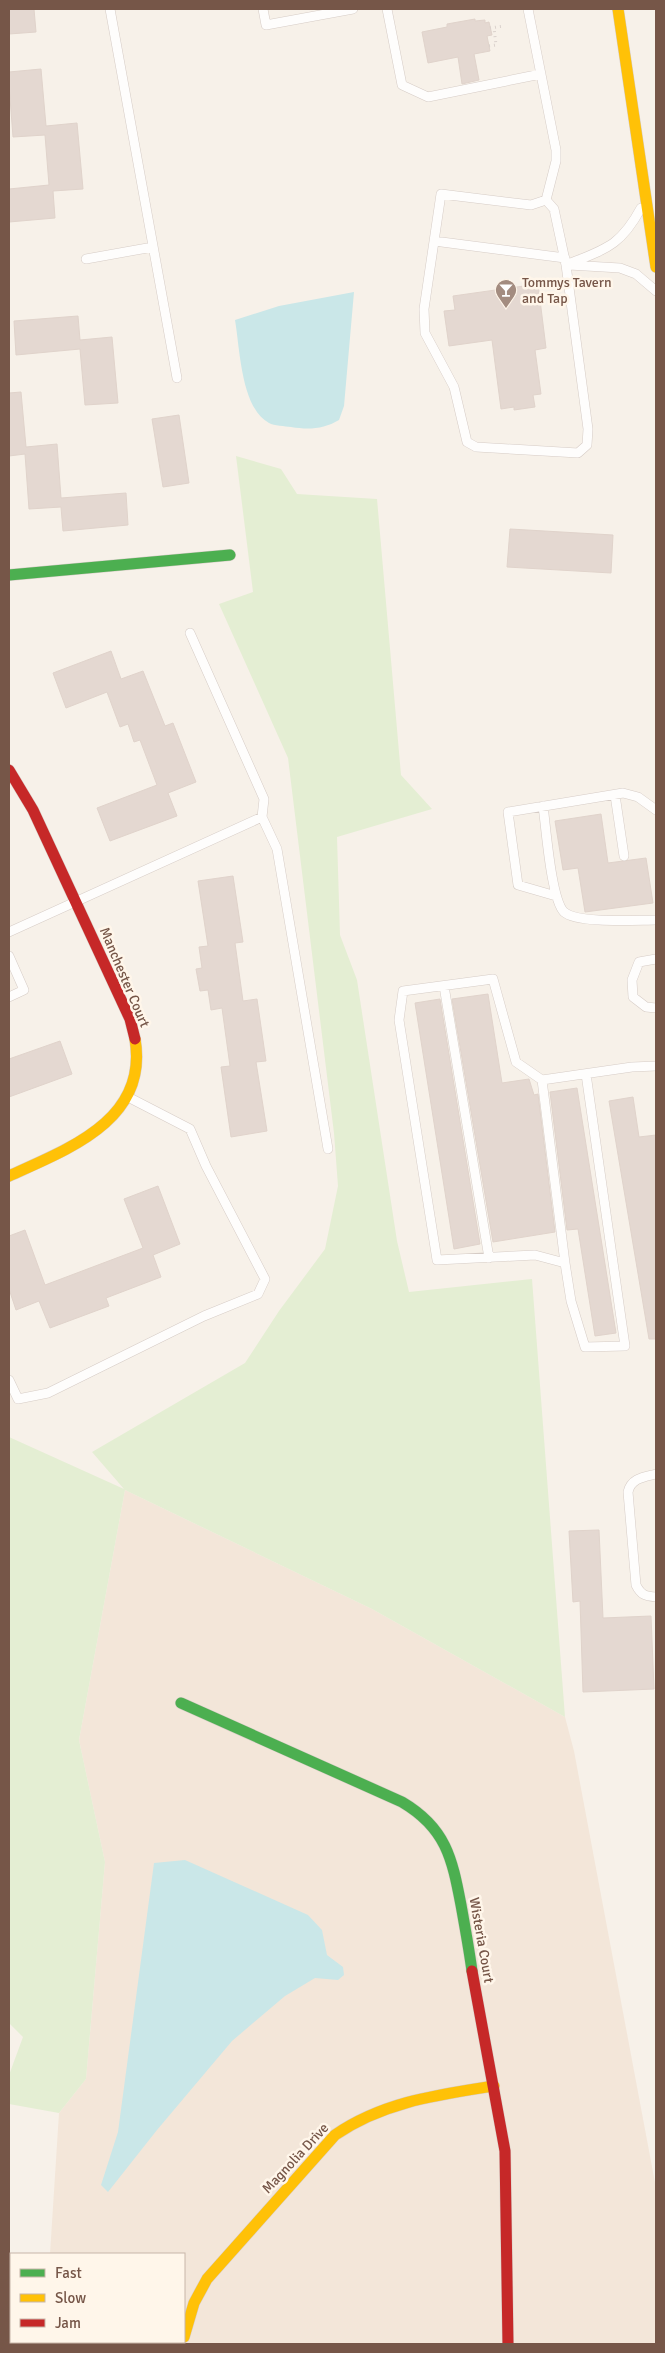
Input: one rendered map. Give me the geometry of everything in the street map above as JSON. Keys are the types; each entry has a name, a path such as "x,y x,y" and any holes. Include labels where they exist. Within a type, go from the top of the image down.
{"main road":[{"path":"618,9 656,267"},
{"path":"9,575 230,555"},
{"name":"Manchester Court","path":"9,770 34,810 135,1033 138,1050 136,1069 128,1097 114,1118 96,1134 9,1176"},
{"name":"Wisteria Court","path":"181,1703 402,1802 426,1818 436,1829 447,1847 454,1868 494,2086 506,2165 508,2344"},
{"name":"Magnolia Drive","path":"185,2334 194,2303 207,2279 334,2135 359,2118 386,2106 494,2086"}],"lane":[{"path":"110,9 177,378"},
{"path":"263,9 266,25 303,13 353,9"},
{"path":"387,9 402,85 428,97 541,74"},
{"path":"528,9 553,133 556,161 546,200"},
{"path":"441,194 531,206 546,200 554,209 566,262 588,429 587,445 578,453 476,447 467,442 464,437 454,387 425,333 424,309 441,194"},
{"path":"566,262 617,241 630,229 645,199"},
{"path":"434,241 566,262 620,268 636,274 656,291"},
{"path":"86,259 153,247"},
{"path":"190,632 264,799 262,817 277,849 328,1149"},
{"path":"556,896 518,885 508,812 623,793 638,797 656,810"},
{"path":"615,795 624,856"},
{"path":"543,806 556,896 566,913 582,918 616,921 656,920"},
{"path":"9,932 262,817"},
{"path":"9,956 24,990 9,997"},
{"path":"656,959 639,962 632,980 633,997 646,1007 656,1008"},
{"path":"565,1263 535,1255 438,1260 399,1020 403,991 493,979 516,1062 542,1080 656,1066"},
{"path":"444,986 489,1258"},
{"path":"542,1080 570,1301 585,1348 625,1346 586,1074"},
{"path":"9,1380 18,1399 48,1393 204,1316 258,1294 265,1278 206,1166 190,1129 128,1097"},
{"path":"656,1474 638,1479 630,1485 628,1492 633,1574 639,1592 645,1596 656,1597"}],"path":[{"path":"489,46 496,45 492,28 504,26"}],"shaded area":[{"path":"125,1490 372,1609 565,1717 574,1751 656,2188 656,2344 44,2344 185,2343 185,2253 50,2253 59,2113 86,2079 105,1862 79,1740"}],"green space":[{"path":"236,456 281,469 297,494 377,499 401,775 432,809 337,837 340,935 357,980 397,1241 409,1292 532,1279 565,1717 372,1609 125,1490 79,1740 105,1862 86,2079 59,2113 9,2104 9,2075 23,2037 9,2023 9,1437 124,1489 92,1452 245,1363 279,1311 325,1249 338,1186 334,1133 288,758 219,604 253,592"}],"water":[{"path":"354,292 344,406 339,420 322,427 310,428 280,426 269,423 253,405 247,391 243,377 235,320 279,306"},
{"path":"185,1860 308,1915 322,1930 327,1955 343,1967 344,1975 338,1980 315,1978 285,1996 232,2041 108,2192 101,2185 118,2132 154,1863"}],"building":[{"path":"9,9 34,9 36,32 9,34"},
{"path":"475,19 475,21 485,20 485,23 489,22 492,35 487,36 490,51 474,54 479,80 462,84 458,57 428,63 422,32 447,27 447,24"},
{"path":"41,69 46,126 77,123 83,189 53,191 55,218 9,222 9,189 49,185 45,135 13,137 9,85 9,72"},
{"path":"538,284 546,348 535,350 541,394 533,395 535,407 514,410 514,407 501,409 492,340 449,346 444,311 455,310 453,296"},
{"path":"78,316 80,340 112,337 118,403 85,405 80,349 16,355 14,321"},
{"path":"21,392 26,447 57,444 61,498 126,493 128,525 63,531 61,507 29,509 25,454 9,456 9,393"},
{"path":"179,415 189,483 163,487 152,419"},
{"path":"510,529 613,535 611,573 507,567"},
{"path":"111,651 121,679 143,671 165,726 173,723 196,782 168,793 177,816 110,841 97,808 157,785 140,740 134,742 128,724 120,727 107,692 66,708 53,673"},
{"path":"601,814 608,863 646,858 653,903 585,912 578,868 563,870 555,821"},
{"path":"233,876 243,942 235,943 243,1001 257,999 266,1061 256,1062 267,1131 231,1137 221,1067 230,1066 222,1008 211,1010 208,990 200,991 196,969 202,968 199,947 208,946 198,881"},
{"path":"488,994 502,1083 529,1079 534,1095 538,1094 555,1232 493,1242 452,999"},
{"path":"440,999 480,1244 454,1249 415,1003"},
{"path":"60,1041 72,1074 9,1097 9,1059"},
{"path":"577,1088 616,1333 595,1336 578,1229 567,1230 550,1092"},
{"path":"633,1097 639,1137 656,1135 656,1339 649,1339 609,1101"},
{"path":"158,1186 180,1244 153,1255 161,1277 106,1298 109,1306 50,1328 39,1301 16,1310 9,1289 9,1236 25,1230 45,1285 143,1248 124,1199"},
{"path":"599,1530 603,1618 651,1616 654,1689 583,1692 580,1601 573,1602 569,1531"}],"traffic: fast":[{"path":"9,575 230,555"},
{"path":"181,1703 402,1802 429,1822 445,1846 450,1859 472,1971"}],"traffic: slow":[{"path":"618,9 656,267"},
{"path":"9,1176 56,1155 78,1142 99,1128 117,1111 130,1091 136,1067 135,1039"},
{"path":"185,2334 194,2303 207,2279 335,2135 353,2124 391,2107 431,2097 494,2086"}],"traffic: jam":[{"path":"9,770 33,810 130,1019 135,1039"},
{"path":"472,1971 505,2151 508,2344"}],"place":[{"name":"Tommys Tavern and Tap","path":"506,309"}]}
